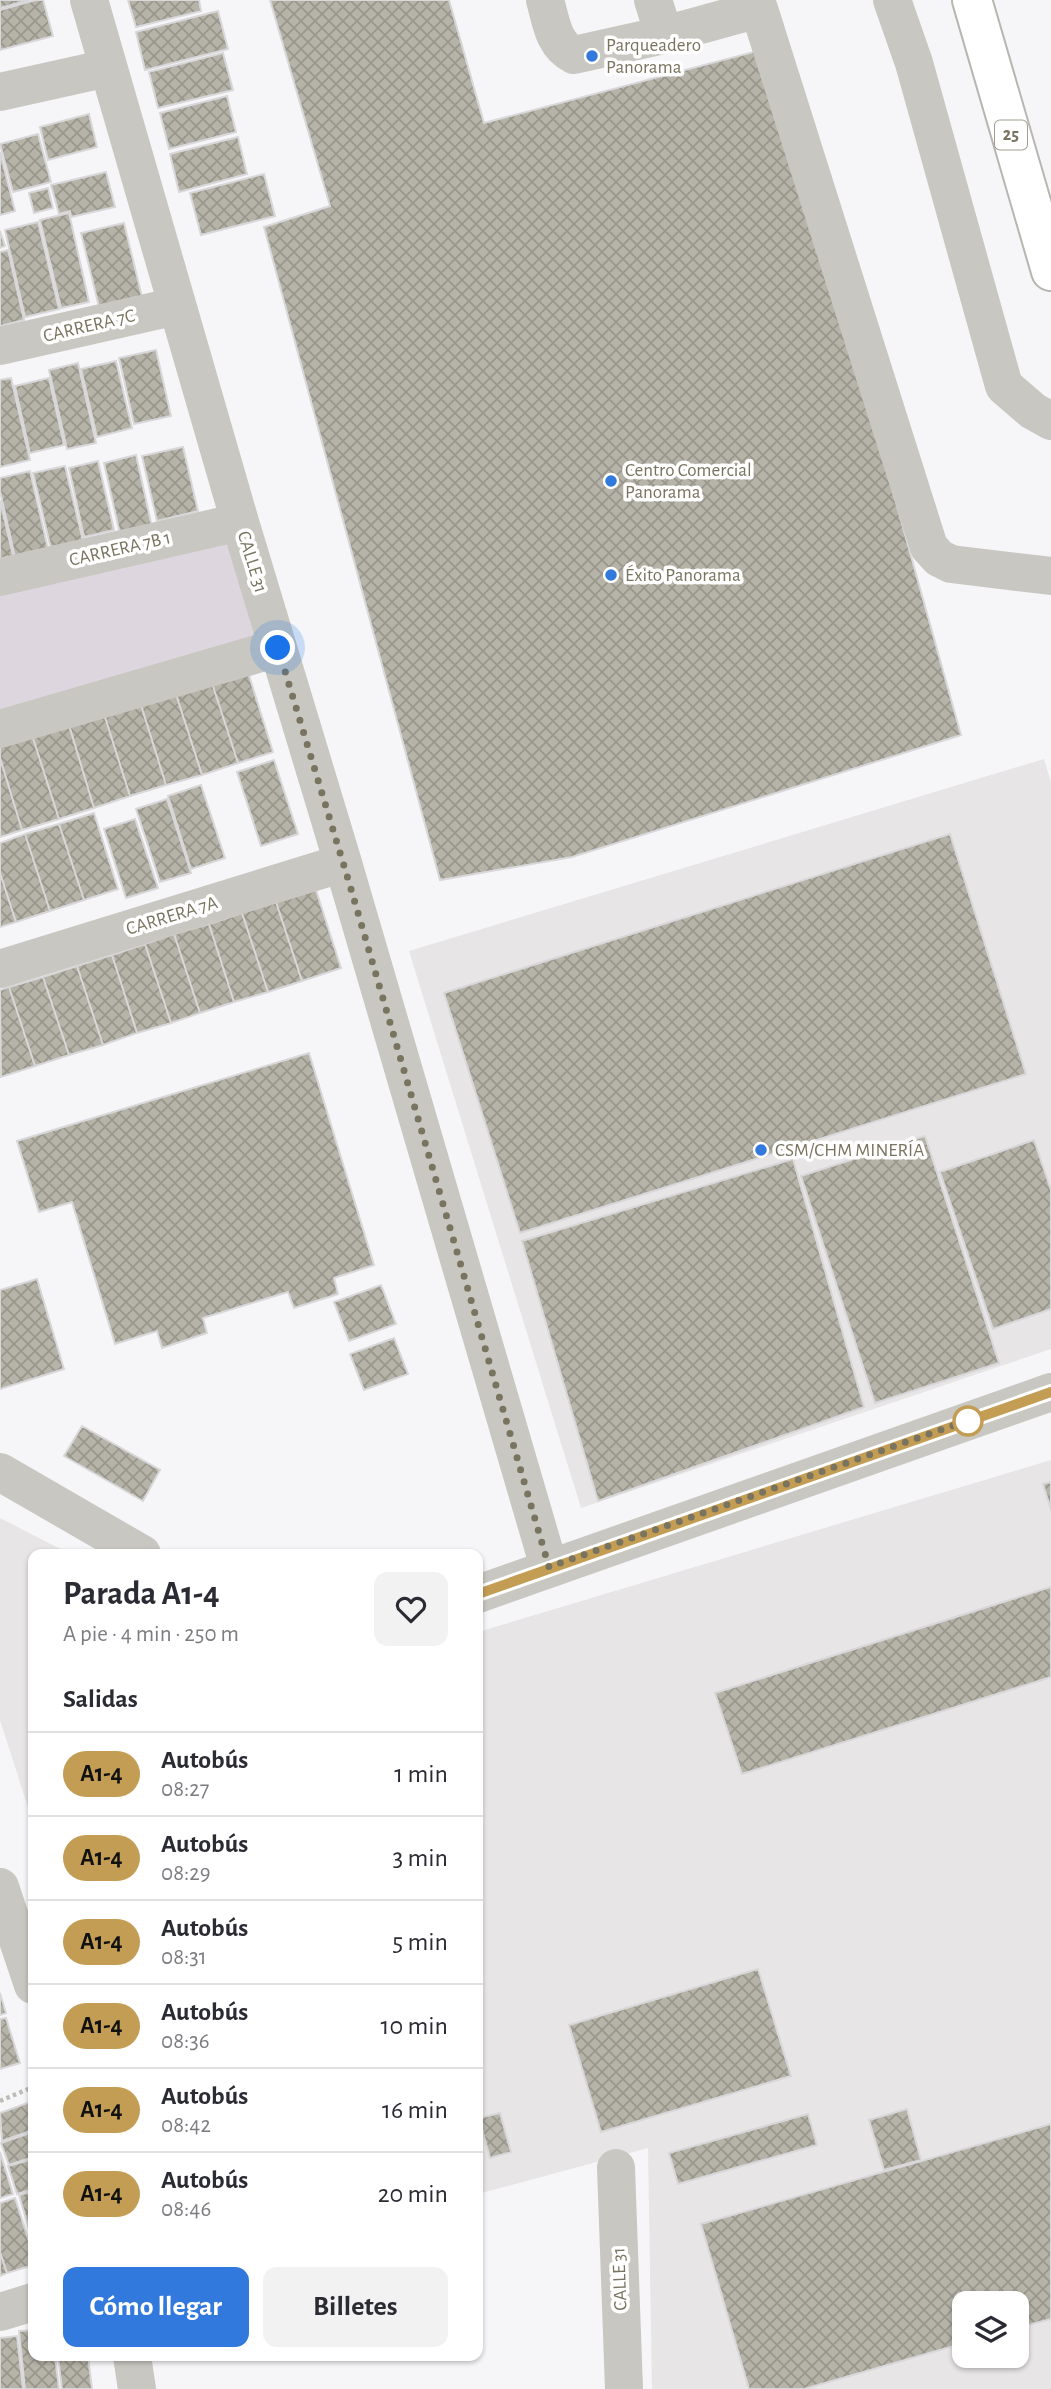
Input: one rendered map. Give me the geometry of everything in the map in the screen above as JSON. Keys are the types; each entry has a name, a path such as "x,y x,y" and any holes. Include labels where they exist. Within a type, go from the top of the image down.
{"highway":[{"name":"25","path":"972,0 1051,271"}],"street":[{"name":"CALLE 31","path":"89,0 240,522 549,1567"},
{"path":"545,0 557,42 564,50 574,55 658,17 763,3 929,547 939,558 951,564 1051,576"},
{"path":"892,0 914,63 1004,386 1032,411 1051,421"},
{"path":"0,92 108,68"},
{"name":"CARRERA 7C","path":"0,346 177,306"},
{"name":"CARRERA 7B 1","path":"0,576 240,522"},
{"path":"0,729 278,648"},
{"name":"CARRERA 7A","path":"0,970 343,863"},
{"path":"483,1592 1051,1392"},
{"path":"0,1472 133,1549"},
{"path":"0,1887 28,1970"},
{"name":"CALLE 31","path":"616,2168 624,2389"},
{"path":"0,2312 28,2304"},
{"path":"133,2361 137,2389"}],"path":[{"path":"0,2101 28,2089"}],"shaded area":[{"path":"226,541 263,641 0,715 0,591"},
{"name":"CSM/CHM MINERÍA","path":"1044,759 1051,782 1051,1349 581,1508 409,951"},
{"path":"1051,1460 1051,2389 652,2389 648,2148 483,2193 483,1630"},
{"path":"0,1518 60,1549 28,1549 28,1807 0,1720"}],"building":[{"path":"0,0 29,0 0,8"},
{"path":"43,0 53,36 0,50 0,10"},
{"path":"128,0 199,0 201,11 136,27"},
{"name":"Centro Comercial Panorama","path":"270,0 449,0 484,123 769,48 961,735 572,857 440,880 264,227 330,206"},
{"path":"218,11 228,49 145,70 136,32"},
{"path":"223,53 233,90 158,108 149,72"},
{"path":"227,96 236,132 169,149 160,113"},
{"path":"89,114 97,147 48,160 40,127"},
{"path":"38,134 51,182 13,192 0,144"},
{"path":"238,137 247,174 179,192 170,154"},
{"path":"0,152 15,211 0,215"},
{"path":"106,172 115,207 71,217 70,211 59,214 51,185"},
{"path":"264,174 275,216 201,235 190,193"},
{"path":"48,188 53,208 34,213 29,193"},
{"path":"69,213 89,302 61,308 40,220"},
{"path":"38,222 59,309 25,317 5,230"},
{"path":"124,223 142,297 99,307 81,233"},
{"path":"0,231 5,246 0,248"},
{"path":"8,250 24,320 0,326 0,252"},
{"path":"156,350 171,416 134,424 119,358"},
{"path":"116,361 132,428 97,437 81,369"},
{"path":"78,363 96,443 67,449 49,370"},
{"path":"11,378 30,460 0,467 0,380"},
{"path":"49,378 64,445 30,453 15,386"},
{"path":"183,447 198,511 157,521 142,456"},
{"path":"136,455 152,527 120,534 104,463"},
{"path":"98,461 114,530 84,537 69,468"},
{"path":"65,466 83,541 51,549 33,473"},
{"path":"30,471 48,549 15,557 0,491 0,478"},
{"path":"0,500 14,560 0,563"},
{"path":"247,669 273,752 238,763 211,680"},
{"path":"211,680 238,763 202,775 175,691"},
{"path":"175,691 202,775 166,785 140,702"},
{"path":"140,702 166,785 130,796 104,714"},
{"path":"104,714 130,796 94,808 69,725"},
{"path":"69,725 94,808 59,819 32,735"},
{"path":"32,735 59,819 22,830 0,758 0,745"},
{"path":"0,758 22,830 0,837"},
{"path":"274,760 298,834 261,846 237,772"},
{"path":"201,785 225,858 191,869 168,796"},
{"path":"167,799 191,873 160,882 136,809"},
{"path":"94,813 118,889 84,900 59,824"},
{"path":"135,819 158,888 126,898 104,829"},
{"path":"59,824 84,900 50,911 25,834"},
{"path":"25,834 50,911 16,922 0,873 0,843"},
{"path":"950,834 1026,1074 520,1233 444,993"},
{"path":"0,873 16,922 0,927"},
{"path":"316,890 341,968 302,981 276,902"},
{"path":"276,902 302,981 268,992 242,913"},
{"path":"242,913 268,992 234,1002 209,924"},
{"path":"209,924 234,1002 200,1013 174,934"},
{"path":"174,934 200,1013 171,1023 145,944"},
{"path":"145,944 171,1023 137,1033 112,955"},
{"path":"112,955 137,1033 103,1045 77,966"},
{"path":"77,966 103,1045 69,1055 43,977"},
{"path":"43,977 69,1055 35,1066 9,987"},
{"path":"9,987 35,1066 1,1077 0,990"},
{"path":"309,1053 374,1265 334,1278 338,1294 294,1308 288,1292 203,1318 207,1333 162,1348 157,1331 115,1344 72,1202 39,1212 17,1141"},
{"path":"925,1136 999,1363 875,1403 801,1176"},
{"path":"1034,1140 1051,1190 1051,1309 993,1329 940,1172"},
{"path":"793,1159 864,1407 598,1501 522,1241"},
{"path":"37,1279 64,1369 0,1389 0,1290"},
{"path":"381,1285 396,1324 349,1341 334,1302"},
{"path":"394,1338 408,1374 364,1390 350,1354"},
{"path":"82,1426 160,1470 143,1501 64,1456"},
{"path":"1051,1482 1051,1510 1043,1484"},
{"path":"1051,1587 1051,1677 742,1774 715,1693"},
{"path":"758,1969 791,2076 601,2132 569,2025"},
{"path":"0,1993 6,2013 0,2015"},
{"path":"6,2018 20,2063 0,2069 0,2019"},
{"path":"28,2103 28,2132 2,2141 0,2113"},
{"path":"907,2109 921,2160 884,2170 869,2120"},
{"path":"500,2113 511,2152 490,2158 483,2133 483,2117"},
{"path":"808,2114 817,2145 678,2184 669,2153"},
{"path":"1051,2124 1051,2319 1029,2325 1029,2291 952,2291 952,2346 804,2389 749,2389 701,2224"},
{"path":"28,2134 28,2159 9,2165 1,2143"},
{"path":"0,2152 13,2194 0,2198"},
{"path":"28,2160 28,2191 17,2194 8,2166"},
{"path":"28,2192 28,2226 19,2195"},
{"path":"15,2198 28,2238 28,2267 7,2273 0,2252 0,2203"},
{"path":"0,2252 7,2273 0,2276"},
{"path":"28,2330 28,2361 56,2361 59,2389 25,2389 19,2331"},
{"path":"17,2336 23,2389 0,2389 0,2338"},
{"path":"59,2361 89,2361 92,2389 62,2389"}],"bus line":[{"name":"A1-4","path":"483,1592 1051,1392"}],"place":[{"name":"Parqueadero Panorama","path":"592,56"},
{"name":"Centro Comercial Panorama","path":"611,481"},
{"name":"Éxito Panorama","path":"611,575"},
{"name":"CSM/CHM MINERÍA","path":"761,1150"}],"route":[{"path":"278,648 549,1567 972,1419 968,1421"}]}
